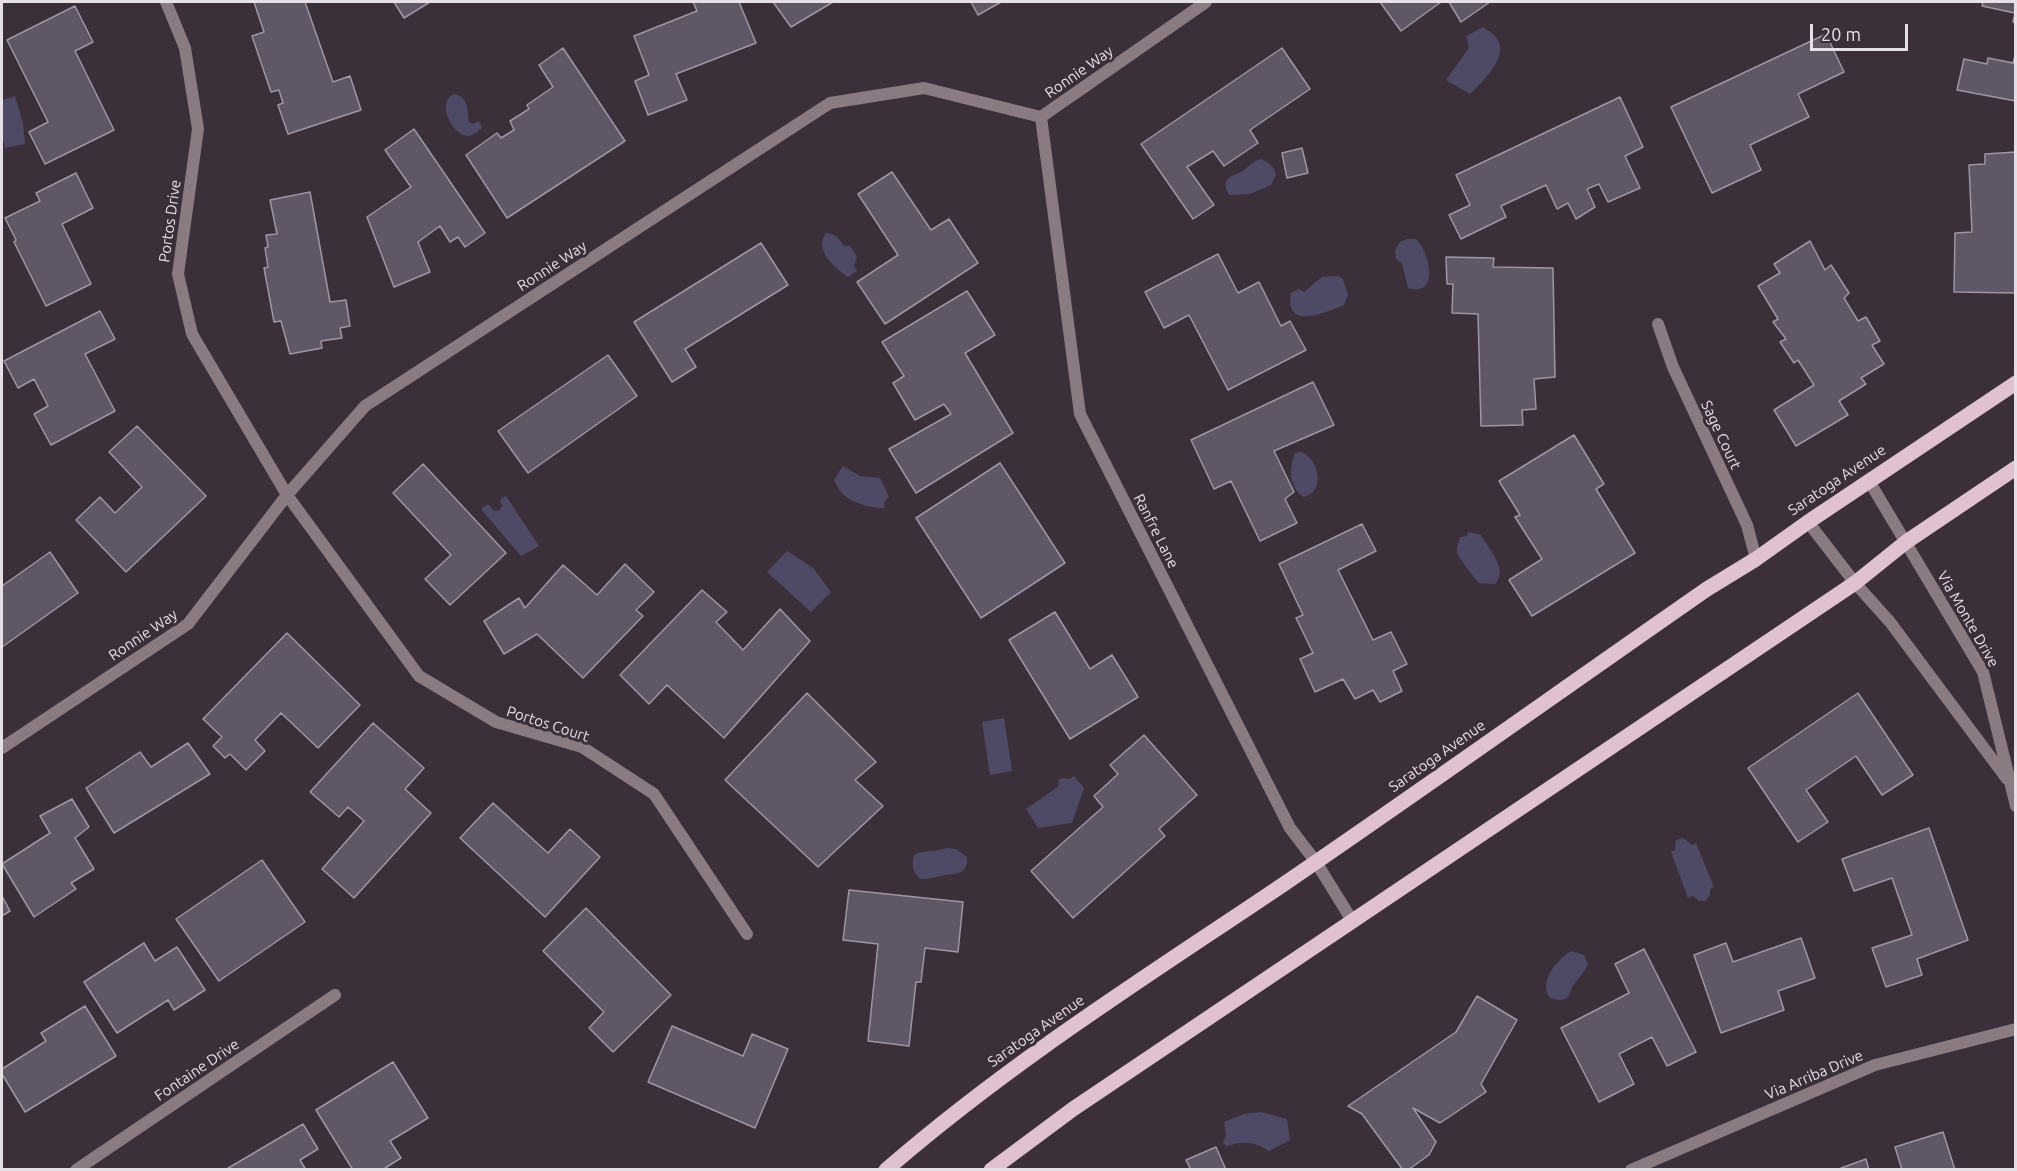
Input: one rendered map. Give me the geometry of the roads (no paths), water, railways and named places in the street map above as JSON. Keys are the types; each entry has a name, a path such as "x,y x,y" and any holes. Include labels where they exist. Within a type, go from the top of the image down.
{"main road":[{"name":"Saratoga Avenue","path":"886,1170 939,1124 1016,1065 1316,862 1707,589 1756,559 2016,382"},
{"path":"991,1170 1073,1109 1855,583 1906,542 2016,468"}],"street":[{"name":"Portos Drive","path":"166,2 185,48 198,129 178,274 192,334 286,495"},
{"name":"Ronnie Way","path":"2,748 188,624 286,495 365,406 830,103 924,88 1041,117 1206,2"},
{"name":"Ranfre Lane","path":"1041,117 1080,414 1290,828 1316,862 1353,922"},
{"name":"Sage Court","path":"1658,324 1673,367 1747,525 1756,559"},
{"name":"Via Monte Drive","path":"1869,481 1983,672 2016,806"},
{"name":"Portos Court","path":"286,495 419,676 495,722 582,747 654,794 747,934"},
{"name":"Via Monte Drive","path":"1808,522 1855,583 1890,622 2011,785"},
{"name":"Fontaine Drive","path":"76,1170 335,995"},
{"name":"Via Arriba Drive","path":"1631,1170 1875,1065 2016,1029"}]}
